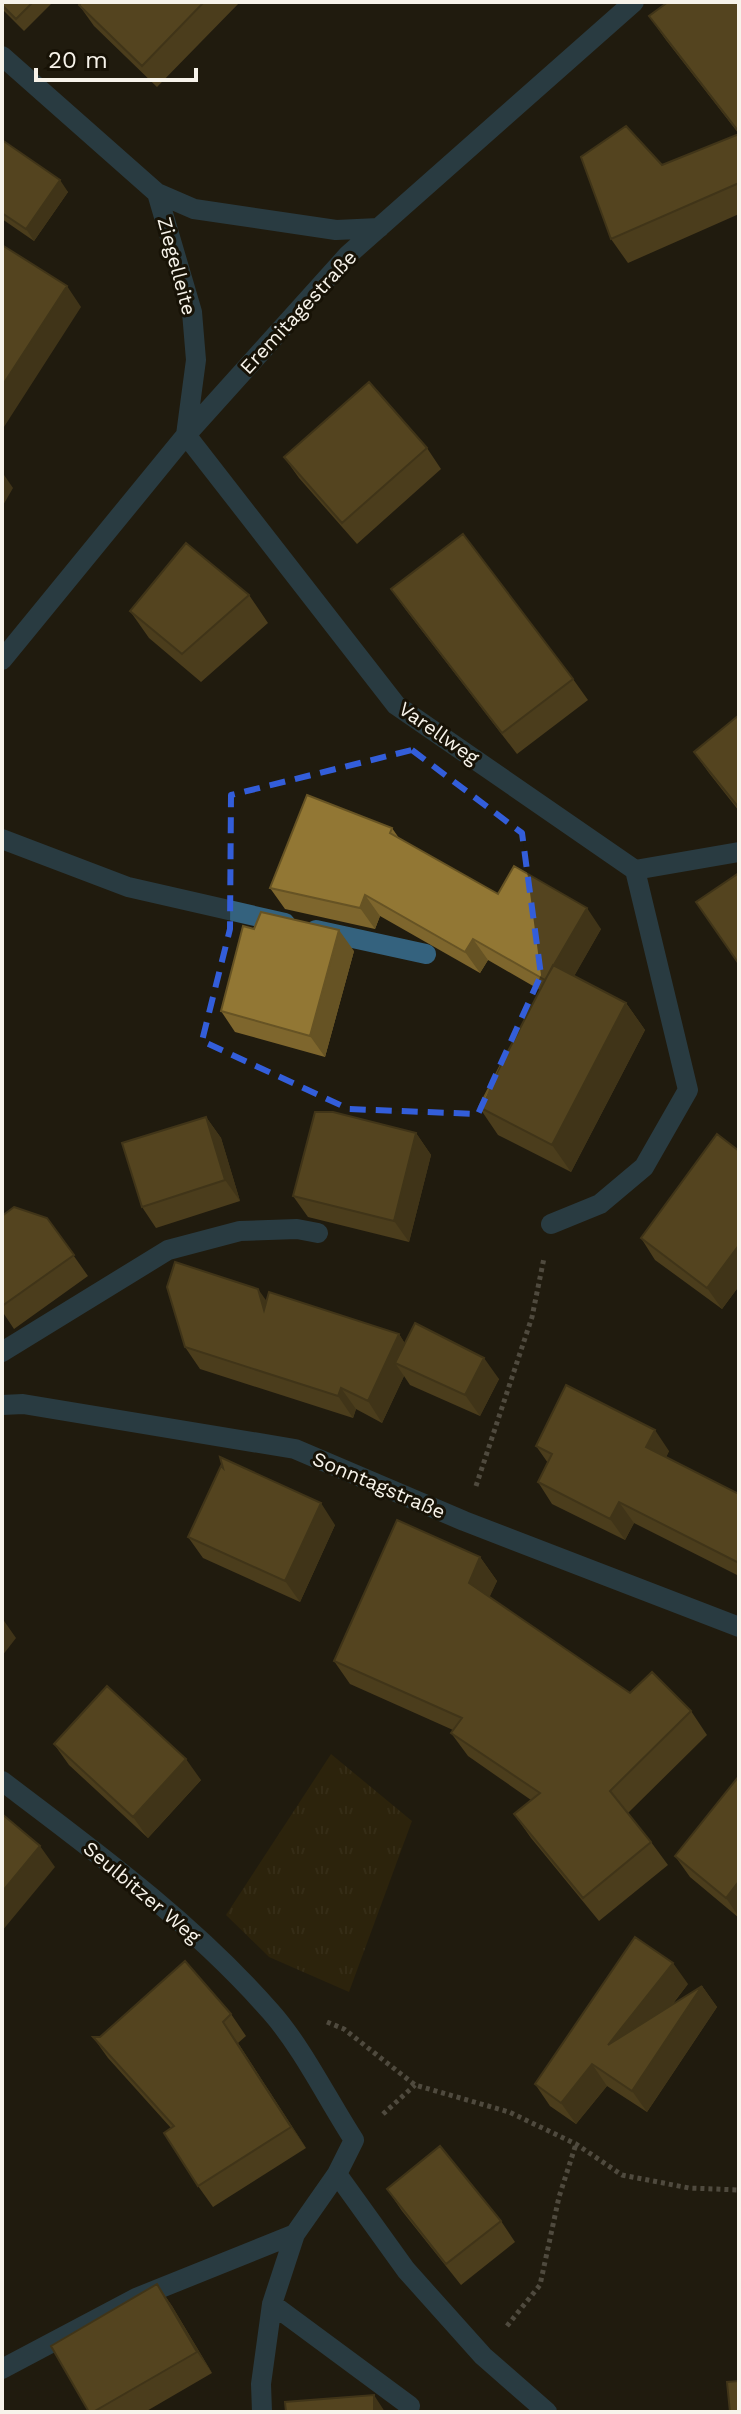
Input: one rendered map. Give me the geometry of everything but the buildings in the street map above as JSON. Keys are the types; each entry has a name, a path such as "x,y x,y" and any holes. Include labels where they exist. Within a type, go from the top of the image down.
{"street":[{"name":"Eremitagestraße","path":"2,660 186,435 348,255 634,2"},
{"name":"Ziegelleite","path":"2,56 157,193 194,209 261,221 336,230 379,228"},
{"name":"Ziegelleite","path":"157,193 192,312 196,360 186,435"},
{"name":"Varellweg","path":"186,435 396,705 635,870"},
{"path":"2,839 128,887 426,954"},
{"path":"551,1224 600,1204 644,1167 688,1090 635,870 739,852"},
{"path":"2,1352 168,1250 240,1231 297,1229 318,1233"},
{"name":"Sonntagstraße","path":"2,1405 23,1404 295,1449 464,1521 739,1627"},
{"name":"Seulbitzer Weg","path":"2,1781 120,1870 197,1938 273,2013 354,2140 337,2174 295,2234 272,2304 261,2384 262,2412"},
{"path":"337,2174 406,2270 483,2356 547,2412"},
{"path":"2,2369 136,2298 295,2234"},
{"path":"272,2304 410,2406"}],"path":[{"path":"464,1521 532,1317 551,1224"},
{"path":"273,2013 307,2014 344,2029 415,2085 509,2112 576,2144 622,2175 689,2188 739,2190"},
{"path":"483,2356 540,2285 559,2197 576,2144"}],"highlighted area":[{"path":"412,750 522,833 541,975 478,1114 349,1109 202,1041 230,929 231,795"}],"green space":[{"path":"331,1754 412,1821 349,1992 269,1957 226,1915"}]}
